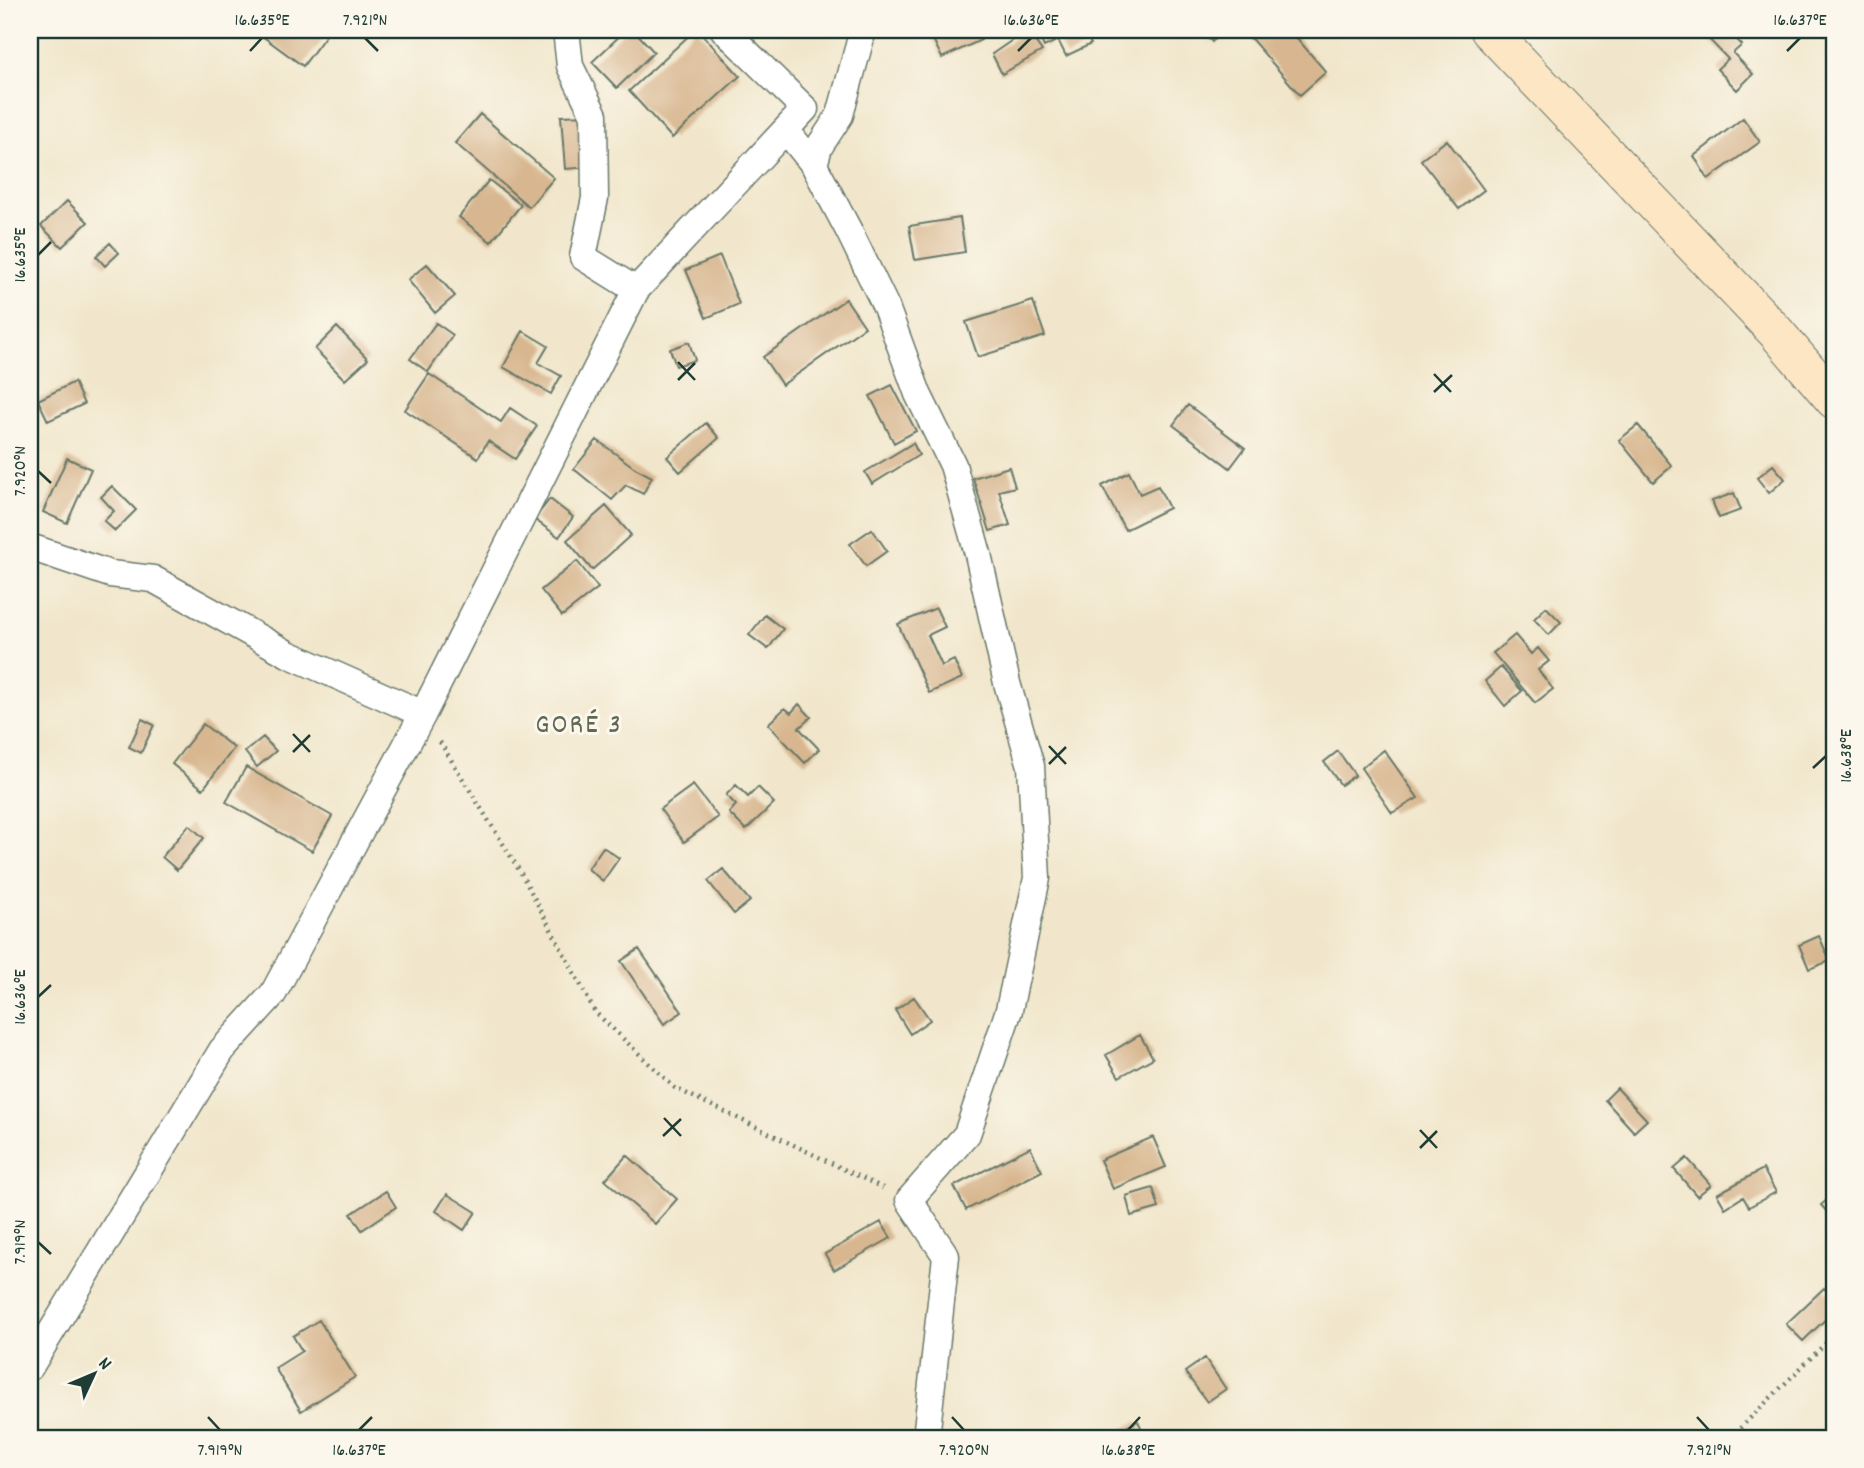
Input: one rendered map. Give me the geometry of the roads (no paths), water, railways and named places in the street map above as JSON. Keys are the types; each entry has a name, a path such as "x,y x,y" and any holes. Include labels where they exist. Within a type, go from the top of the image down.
{"main road":[{"path":"1489,30 1775,331 1834,400"}],"street":[{"path":"566,30 570,65 594,115 595,198 583,257 636,290"},
{"path":"30,1367 222,1050 273,994 423,714 636,290 805,109 724,30"},
{"path":"814,165 819,147 840,115 863,30"},
{"path":"786,130 814,165 886,307 918,394 953,465 978,554 1007,683 1031,766 1037,878 1009,1010 967,1134 909,1200 946,1256 926,1438"},
{"path":"30,547 110,574 153,579 288,654 423,714"}],"district":[{"name":"GORÉ 3","path":"579,722"}]}
